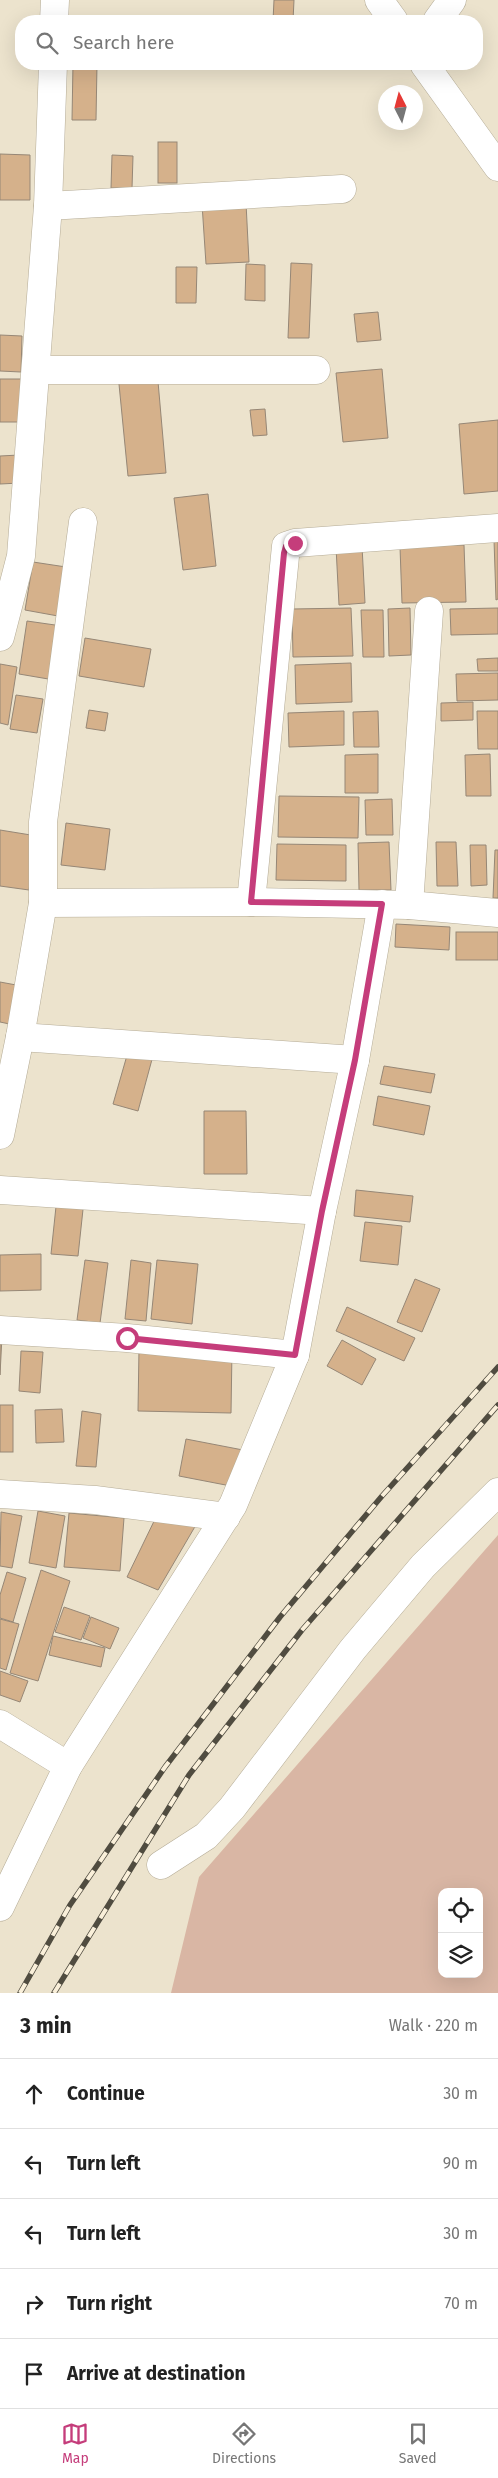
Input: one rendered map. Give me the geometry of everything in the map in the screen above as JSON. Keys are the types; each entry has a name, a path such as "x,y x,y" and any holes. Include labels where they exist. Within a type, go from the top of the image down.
{"street":[{"path":"54,15 55,0"},
{"path":"379,0 390,15"},
{"path":"441,15 452,0"},
{"path":"0,637 21,556 48,206 53,70"},
{"path":"428,70 498,167"},
{"path":"48,206 342,189"},
{"path":"36,370 316,370"},
{"path":"0,1135 20,1037 43,903 43,822 83,522"},
{"path":"251,902 286,546 295,543 498,528"},
{"path":"410,905 429,612"},
{"path":"43,903 251,902 382,904 498,913"},
{"path":"0,1907 68,1766 226,1517 295,1355 322,1211 355,1060 382,904"},
{"path":"20,1037 355,1060"},
{"path":"0,1190 322,1211"},
{"path":"0,1330 127,1338 295,1355"},
{"path":"160,1865 206,1836 232,1808 353,1649 423,1566 498,1492"},
{"path":"0,1494 96,1500 226,1517"},
{"path":"0,1724 68,1766"}],"shaded area":[{"path":"498,1535 498,1993 171,1993 199,1877"}],"building":[{"path":"274,0 294,0 293,15 273,15"},
{"path":"73,70 97,70 96,120 72,120"},
{"path":"158,142 177,142 177,183 158,183"},
{"path":"0,154 30,155 30,200 0,200"},
{"path":"112,155 133,156 132,188 111,188"},
{"path":"246,203 249,262 206,264 202,204"},
{"path":"291,263 312,264 309,338 288,338"},
{"path":"246,264 265,265 265,301 245,300"},
{"path":"176,267 197,267 196,303 176,303"},
{"path":"378,312 381,340 357,342 354,314"},
{"path":"0,335 22,336 21,372 0,371"},
{"path":"382,369 388,438 343,442 336,373"},
{"path":"157,370 166,473 128,476 118,374"},
{"path":"0,379 21,379 21,422 0,422"},
{"path":"265,409 267,435 253,436 250,410"},
{"path":"498,420 498,491 464,494 459,424"},
{"path":"19,455 20,483 0,484 0,456"},
{"path":"208,494 216,566 183,570 174,498"},
{"path":"494,540 498,540 498,599 496,600"},
{"path":"464,545 466,602 402,603 400,547"},
{"path":"362,546 365,603 339,605 336,547"},
{"path":"33,562 66,567 58,616 25,610"},
{"path":"351,608 353,656 293,657 292,609"},
{"path":"410,608 411,655 389,656 388,609"},
{"path":"498,608 498,634 451,635 450,609"},
{"path":"361,610 383,610 384,657 363,657"},
{"path":"27,621 69,627 60,681 19,674"},
{"path":"85,638 151,649 144,687 79,676"},
{"path":"498,658 498,671 478,671 477,659"},
{"path":"351,663 352,702 296,704 295,665"},
{"path":"0,664 17,667 8,725 0,723"},
{"path":"498,673 498,700 457,701 456,674"},
{"path":"16,695 43,699 37,733 10,729"},
{"path":"473,702 473,720 441,721 441,703"},
{"path":"89,710 108,713 105,731 86,728"},
{"path":"344,711 344,745 289,747 288,713"},
{"path":"378,711 379,747 354,747 353,712"},
{"path":"477,711 498,711 498,749 478,749"},
{"path":"378,754 378,793 345,793 345,755"},
{"path":"490,754 491,796 466,796 465,755"},
{"path":"279,796 359,797 358,838 278,837"},
{"path":"392,799 393,835 366,835 365,800"},
{"path":"66,823 110,829 105,870 61,865"},
{"path":"0,830 37,836 29,890 0,886"},
{"path":"389,842 391,890 359,890 358,843"},
{"path":"436,842 456,842 458,886 437,886"},
{"path":"277,844 346,845 346,881 276,880"},
{"path":"470,845 486,845 487,885 471,886"},
{"path":"495,850 498,850 498,898 493,898"},
{"path":"396,924 450,927 449,950 395,947"},
{"path":"456,932 498,932 498,960 456,960"},
{"path":"0,982 27,987 19,1026 0,1022"},
{"path":"130,1045 154,1052 138,1111 113,1104"},
{"path":"384,1066 435,1074 431,1093 380,1084"},
{"path":"378,1096 430,1106 424,1135 373,1125"},
{"path":"204,1111 246,1111 247,1174 204,1174"},
{"path":"356,1190 413,1196 410,1222 354,1216"},
{"path":"57,1197 84,1200 78,1256 51,1254"},
{"path":"365,1222 402,1226 398,1265 360,1261"},
{"path":"41,1254 41,1290 0,1291 0,1255"},
{"path":"85,1260 108,1263 100,1323 77,1320"},
{"path":"131,1260 151,1263 146,1321 125,1319"},
{"path":"157,1260 198,1264 192,1324 151,1319"},
{"path":"415,1279 440,1289 422,1332 397,1322"},
{"path":"347,1307 415,1338 404,1361 336,1331"},
{"path":"0,1336 2,1336 0,1375"},
{"path":"342,1340 376,1359 362,1385 327,1366"},
{"path":"139,1349 232,1350 231,1413 138,1411"},
{"path":"21,1351 43,1352 40,1393 19,1391"},
{"path":"0,1405 13,1405 13,1452 0,1452"},
{"path":"62,1409 64,1442 36,1443 35,1410"},
{"path":"82,1411 101,1414 96,1467 76,1466"},
{"path":"186,1439 243,1450 236,1487 179,1476"},
{"path":"38,1511 65,1516 56,1568 29,1563"},
{"path":"1,1512 22,1516 12,1568 0,1566"},
{"path":"69,1513 124,1518 120,1571 64,1567"},
{"path":"158,1513 200,1518 158,1590 127,1577"},
{"path":"41,1570 70,1581 38,1681 10,1673"},
{"path":"7,1572 26,1578 13,1622 0,1618 0,1595"},
{"path":"64,1607 90,1616 81,1640 55,1632"},
{"path":"91,1617 119,1628 110,1649 83,1638"},
{"path":"0,1619 19,1624 6,1670 0,1668"},
{"path":"53,1636 105,1648 101,1667 49,1655"},
{"path":"0,1671 28,1681 20,1702 0,1695"}],"railway":[{"path":"20,1993 70,1905 165,1767 280,1617 382,1496 498,1367"},
{"path":"54,1993 189,1775 302,1630 498,1405"}],"route":[{"path":"127,1338 295,1355 322,1211 355,1060 382,904 251,902 284,553 286,546 295,543"}]}
